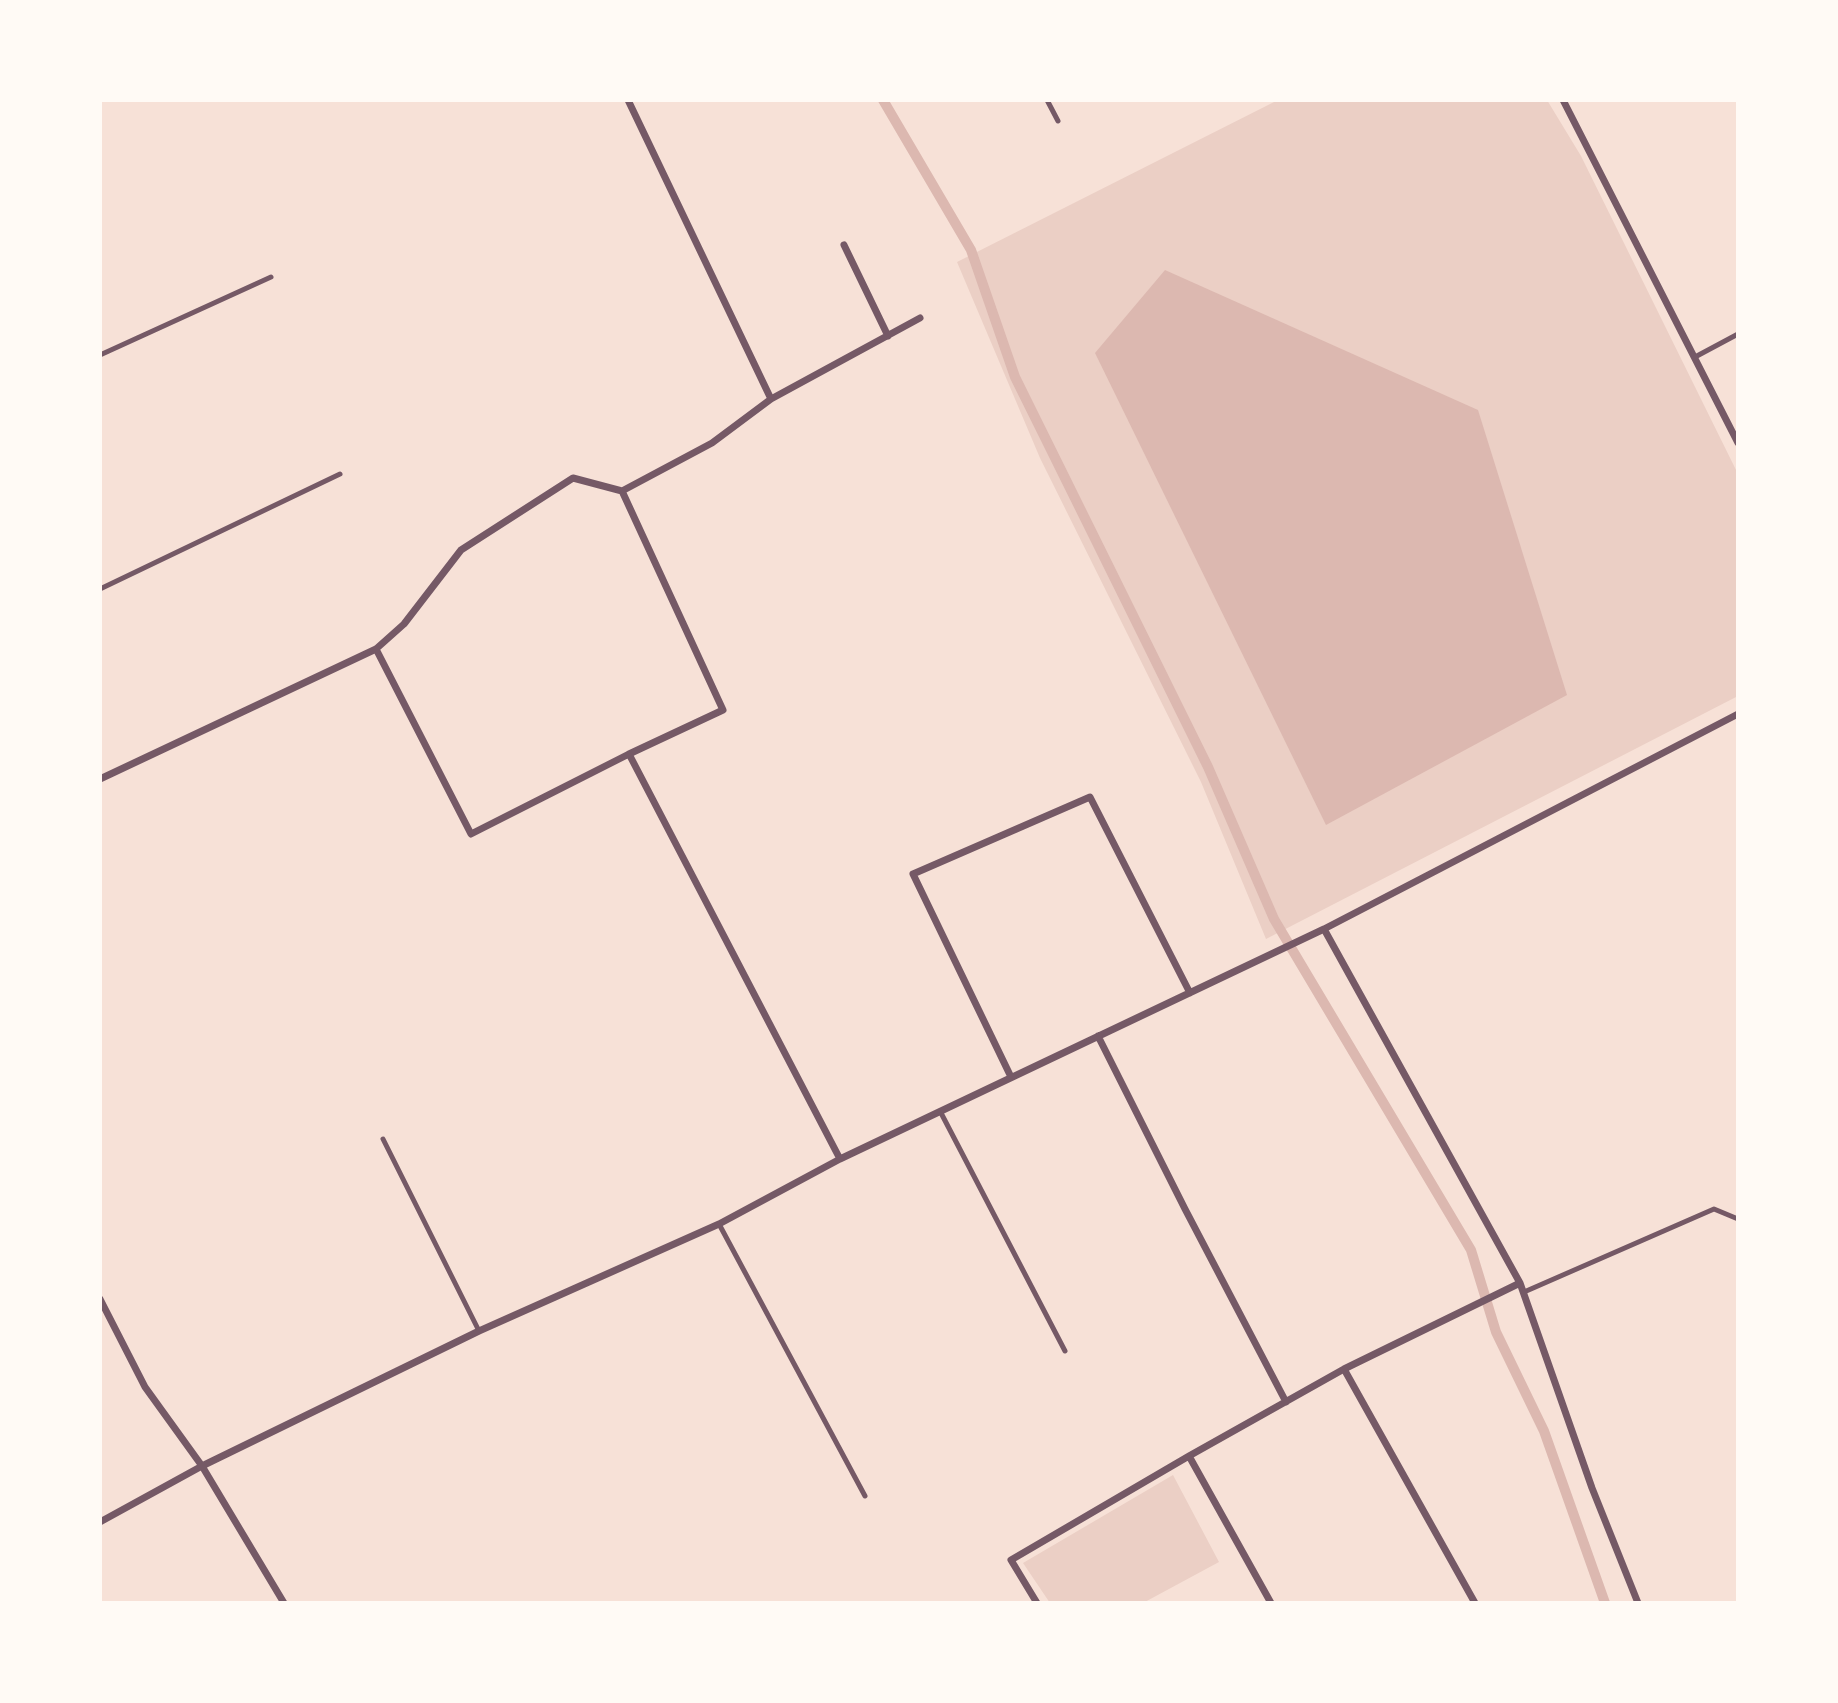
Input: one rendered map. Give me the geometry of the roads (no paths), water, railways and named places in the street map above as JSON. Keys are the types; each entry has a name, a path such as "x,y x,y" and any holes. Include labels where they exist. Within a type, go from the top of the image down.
{"street":[{"path":"628,100 771,399"},
{"path":"1563,100 1738,443"},
{"path":"844,245 888,336"},
{"path":"100,779 376,649 404,624 461,550 573,478 622,491 712,443 771,399 920,318"},
{"path":"376,649 471,834 723,710 622,491"},
{"path":"100,1521 202,1466 479,1331 719,1224 840,1159 1324,929 1738,714"},
{"path":"629,754 840,1159"},
{"path":"1011,1077 913,874 1090,797 1190,993"},
{"path":"1324,929 1520,1283 1592,1488 1638,1603"},
{"path":"1098,1036 1286,1402"},
{"path":"1037,1603 1011,1560 1345,1369 1520,1283"},
{"path":"100,1299 145,1387 202,1466 284,1603"},
{"path":"1345,1369 1475,1603"},
{"path":"1189,1456 1271,1603"}],"lane":[{"path":"1047,100 1058,121"},
{"path":"100,355 271,276"},
{"path":"1695,357 1738,334"},
{"path":"100,589 340,474"},
{"path":"940,1111 1065,1350"},
{"path":"383,1139 479,1331"},
{"path":"1524,1292 1714,1209 1738,1219"},
{"path":"719,1224 865,1496"}],"waterway":[{"path":"883,100 971,250 1015,377 1208,767 1274,919 1471,1250 1496,1332 1544,1431 1605,1603"}]}
